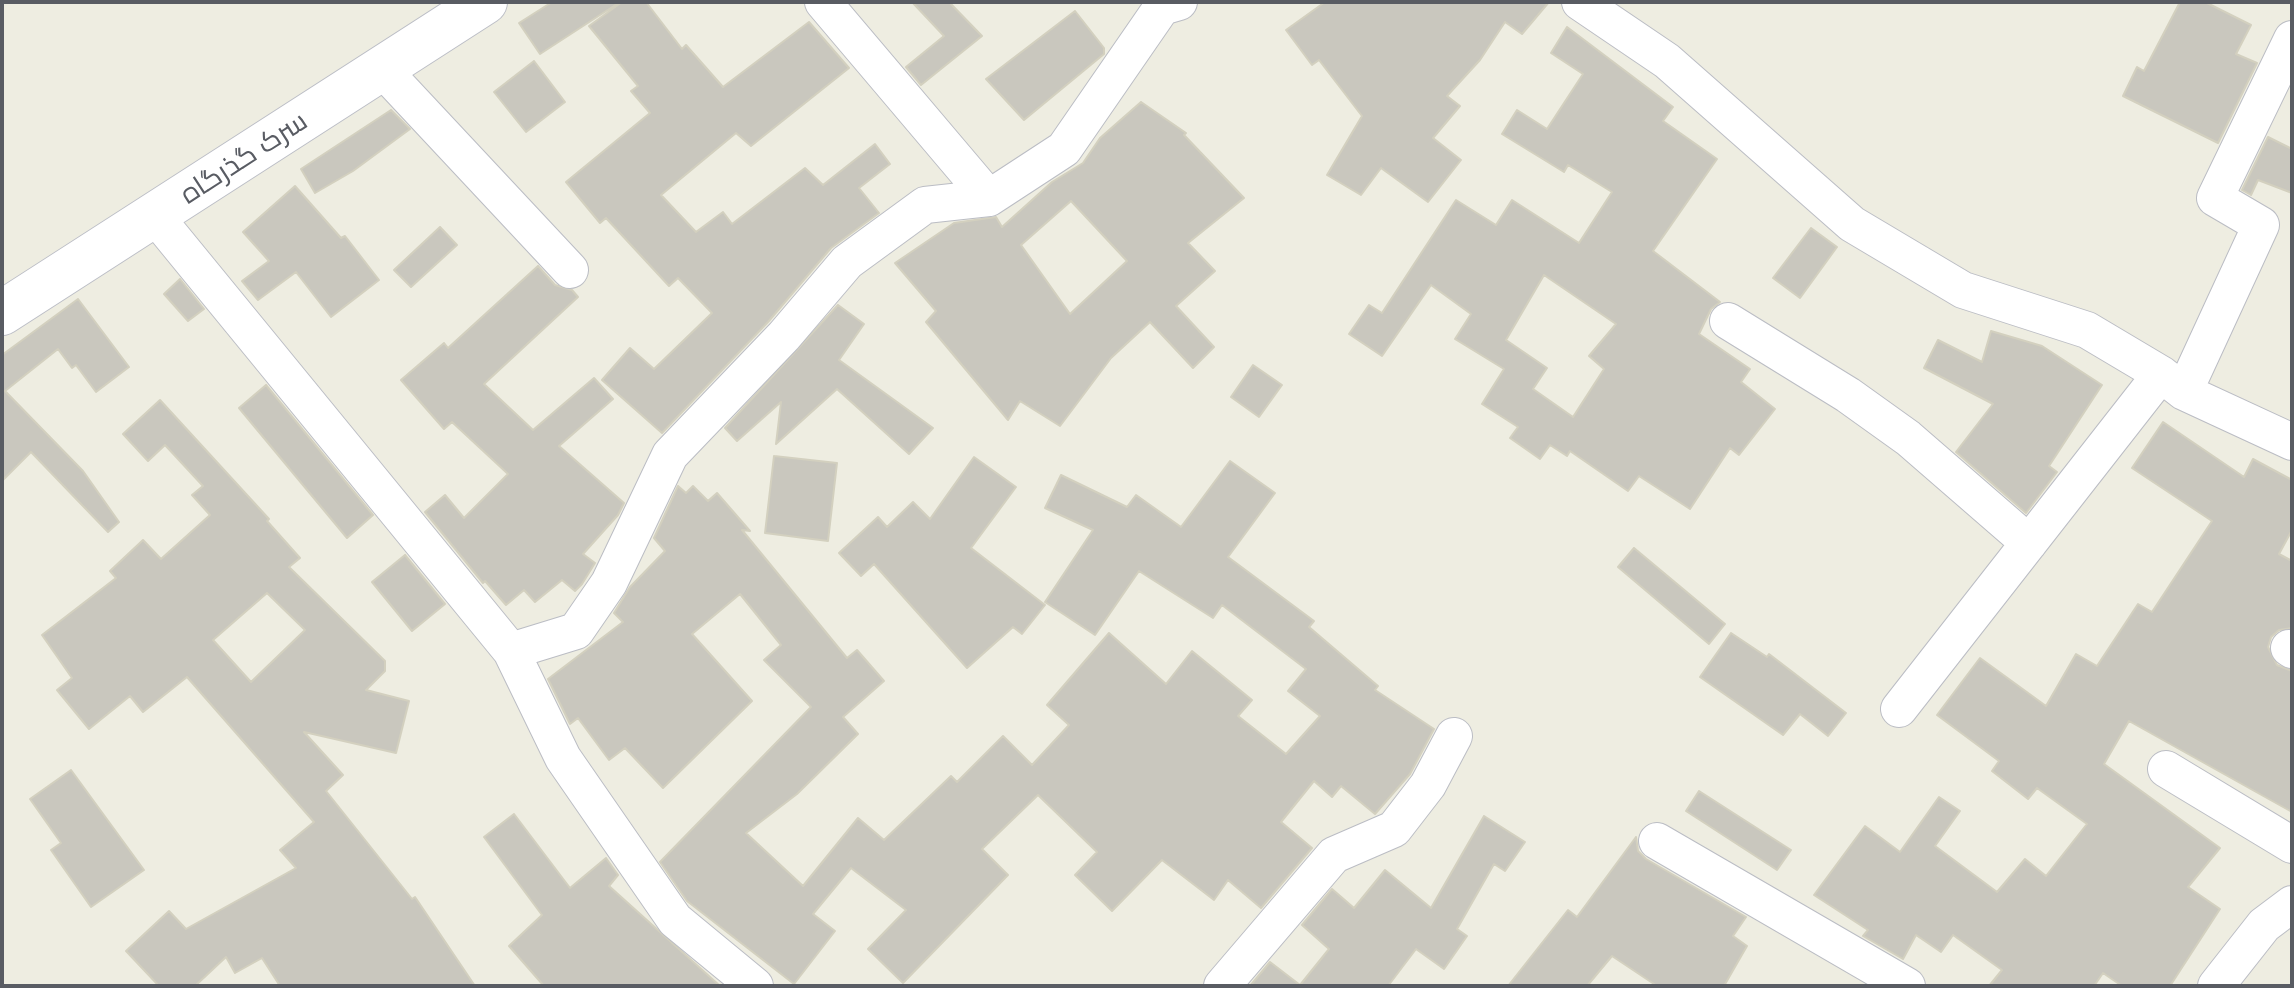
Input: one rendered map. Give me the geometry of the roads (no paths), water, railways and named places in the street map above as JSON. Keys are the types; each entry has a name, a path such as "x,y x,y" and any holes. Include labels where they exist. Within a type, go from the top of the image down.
{"street":[{"name":"سرک گذرگاه","path":"2,313 485,2"},
{"path":"823,2 989,198"},
{"path":"511,651 576,631 609,583 670,455 784,336 847,262 925,205 989,198 1064,149 1162,7 1179,2"},
{"path":"1580,2 1667,61 1852,224 1963,290 2087,330 2172,383 2292,442"},
{"path":"1899,709 2029,543 2172,383 2261,225 2215,198 2292,39"},
{"path":"382,69 570,270"},
{"path":"155,216 511,651 563,758 675,920 755,986"},
{"path":"1728,321 1848,395 1908,438 2029,543"},
{"path":"1222,986 1334,855 1394,829 1428,785 1454,736"},
{"path":"2166,769 2292,845"},
{"path":"1657,841 1907,986"},
{"path":"2216,986 2264,925 2292,904"}]}
